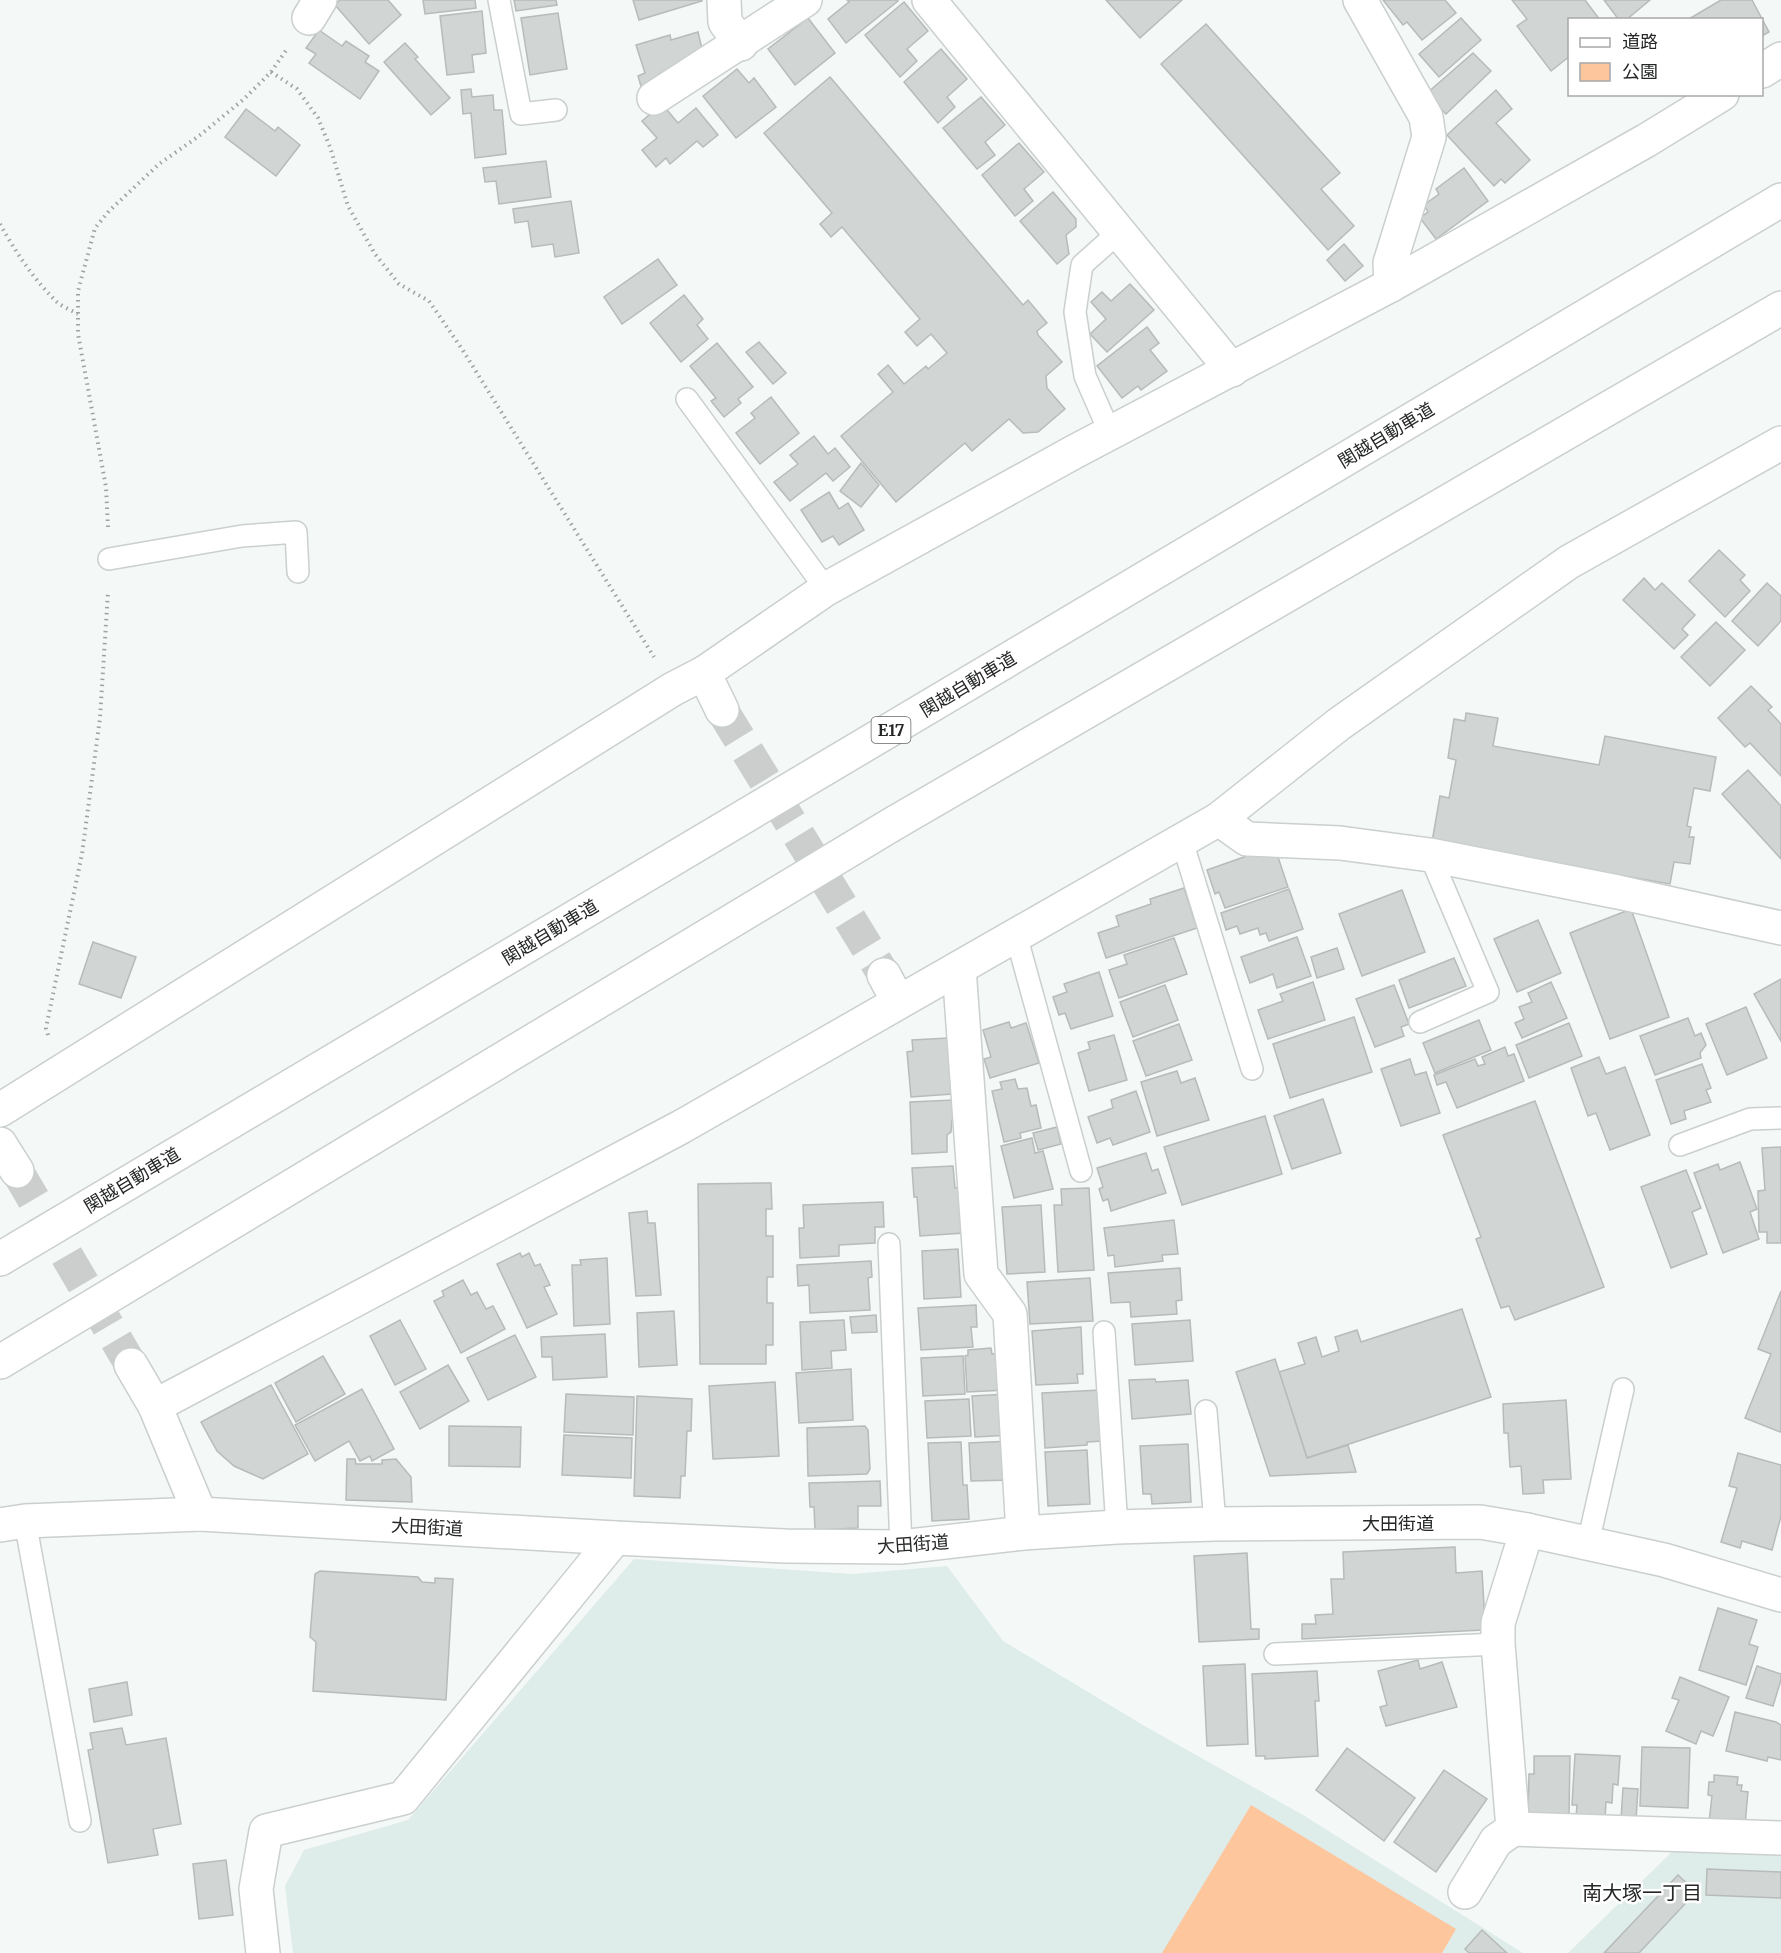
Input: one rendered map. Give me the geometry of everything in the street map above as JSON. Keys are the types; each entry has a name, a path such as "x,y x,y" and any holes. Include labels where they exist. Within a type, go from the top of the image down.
{"main road":[{"path":"724,0 725,22 741,44"},
{"path":"654,98 806,0"},
{"path":"929,0 1232,370"},
{"path":"1360,0 1426,117 1429,137 1390,263 1391,285"},
{"path":"1763,70 1781,59"},
{"path":"0,1110 673,689 704,674 826,589 1110,433 1391,285 1647,140 1719,96"},
{"name":"関越自動車道","path":"0,1259 1781,200"},
{"path":"0,1362 891,825 1781,308"},
{"path":"155,1406 681,1127 891,988 959,968 1182,841 1219,819 1339,724 1569,562 1781,443"},
{"path":"704,674 722,710"},
{"path":"1219,819 1247,839 1340,843 1430,855 1781,927"},
{"path":"959,968 981,1274 1010,1314 1023,1533"},
{"path":"0,1144 17,1171"},
{"path":"131,1365 155,1406 200,1514"},
{"name":"大田街道","path":"13,1523 200,1514 615,1538 785,1546 901,1547 1023,1533 1117,1527 1480,1522 1664,1560 1781,1595"},
{"path":"1512,1829 1498,1623 1527,1530"},
{"path":"263,1953 256,1890 266,1831 403,1798 615,1538"},
{"path":"1465,1892 1497,1841 1512,1829 1781,1838"}],"lane":[{"path":"500,0 521,114 556,110"},
{"path":"1110,433 1085,376 1075,312 1082,265 1119,232"},
{"path":"687,399 826,589"},
{"path":"109,559 242,536 296,532 298,572"},
{"path":"1182,841 1252,1069"},
{"path":"1420,1023 1488,992 1430,855"},
{"path":"1016,935 1081,1171"},
{"path":"1680,1145 1750,1119 1781,1119"},
{"path":"889,1244 901,1547"},
{"path":"1104,1332 1117,1527"},
{"path":"1588,1543 1623,1389"},
{"path":"1206,1411 1215,1524"},
{"path":"13,1523 80,1821"},
{"path":"1275,1654 1498,1644"}],"path":[{"path":"64,1070 50,1050 46,1028 82,854 100,718 109,559 106,487 78,334 78,291 87,252 95,228 108,211 159,165 244,99 271,72 315,9"},
{"path":"271,72 297,89 318,118 330,147 348,206 375,254 399,284 429,301 462,349 673,689"},
{"path":"0,224 13,247 58,303 78,314"}],"shaded area":[{"path":"634,1559 852,1574 947,1566 1003,1641 1148,1728 1303,1815 1523,1953 293,1953 285,1886 304,1850 408,1820"},
{"path":"1679,1845 1781,1853 1781,1953 1568,1953"}],"green space":[{"path":"1251,1805 1456,1929 1442,1953 1162,1953"}],"building":[{"path":"340,0 388,0 401,15 369,44 335,5"},
{"path":"423,0 475,0 476,8 425,14"},
{"path":"514,0 556,0 557,5 516,11"},
{"path":"633,0 702,0 702,1 639,20"},
{"path":"847,0 898,1 846,43 828,19 849,2"},
{"path":"1106,0 1182,0 1140,38"},
{"path":"1383,0 1445,0 1456,13 1422,40 1407,22 1403,25"},
{"path":"1512,0 1585,0 1598,18 1568,18 1568,58 1551,71 1517,26 1527,19"},
{"path":"1604,0 1650,0 1628,18 1618,18"},
{"path":"1721,0 1752,0 1762,18 1690,18"},
{"path":"904,2 928,31 907,49 917,61 900,77 865,35"},
{"path":"482,11 486,53 472,55 474,72 447,75 440,16"},
{"path":"558,13 567,69 530,75 521,18"},
{"path":"808,18 835,53 795,85 768,49"},
{"path":"1461,18 1481,40 1439,77 1419,54"},
{"path":"1763,21 1769,32 1763,35"},
{"path":"1206,24 1340,173 1321,189 1354,226 1328,250 1161,64"},
{"path":"319,30 342,46 346,41 369,56 365,62 379,71 360,99 309,63 316,54 306,48"},
{"path":"698,32 703,53 643,93 638,76 645,73 636,45 670,35 671,40"},
{"path":"405,43 418,57 415,59 450,98 431,115 384,62"},
{"path":"941,49 967,79 947,97 955,107 938,123 904,82"},
{"path":"1473,53 1491,71 1446,114 1426,94"},
{"path":"737,69 749,83 754,78 776,107 736,138 703,96"},
{"path":"830,77 1023,305 1028,300 1047,323 1037,331 1038,335 1062,362 1046,376 1047,388 1065,409 1038,432 1023,433 1009,419 972,451 965,443 896,502 841,436 893,392 878,374 888,365 904,384 926,366 928,369 947,353 931,334 917,346 905,332 920,319 842,227 831,237 820,224 832,213 764,133"},
{"path":"471,89 472,97 493,95 494,110 502,110 506,154 475,158 471,113 463,114 461,90"},
{"path":"1496,90 1512,109 1496,123 1530,160 1505,183 1501,179 1494,186 1447,135"},
{"path":"981,97 1005,125 985,142 995,155 977,169 943,128"},
{"path":"662,104 678,123 696,108 718,135 703,147 697,141 670,164 666,158 656,167 642,150 657,138 642,121"},
{"path":"246,109 275,131 278,127 300,145 276,176 225,137"},
{"path":"1019,143 1044,172 1024,189 1033,201 1015,216 982,175"},
{"path":"546,161 551,197 499,204 496,181 485,182 483,168"},
{"path":"1464,168 1488,201 1436,239 1420,218 1428,212 1424,205 1439,194 1436,189"},
{"path":"1053,192 1076,219 1076,227 1066,235 1069,254 1057,264 1020,221"},
{"path":"571,201 579,253 555,257 553,244 532,247 528,221 515,223 513,209"},
{"path":"1344,244 1363,266 1345,281 1327,260"},
{"path":"658,259 677,285 622,324 604,297"},
{"path":"1130,284 1154,310 1107,352 1090,334 1106,319 1091,302 1102,292 1111,301"},
{"path":"684,295 703,319 697,325 708,339 681,362 650,323"},
{"path":"1147,327 1159,343 1150,350 1167,371 1141,390 1138,386 1122,398 1097,366"},
{"path":"759,342 786,373 773,384 746,352"},
{"path":"717,343 753,387 738,399 741,403 724,417 711,401 716,398 690,366"},
{"path":"771,397 799,433 760,464 736,433 755,418 751,413"},
{"path":"814,436 828,454 835,448 850,467 833,481 826,473 790,501 774,482 798,464 790,455"},
{"path":"861,463 879,485 861,507 840,491"},
{"path":"829,492 839,509 848,503 864,530 839,545 833,536 822,542 801,510"},
{"path":"1719,550 1745,575 1740,580 1750,591 1725,617 1689,581"},
{"path":"1644,578 1655,590 1662,583 1695,615 1682,629 1688,635 1674,649 1623,600"},
{"path":"1767,583 1781,596 1781,621 1758,646 1732,621"},
{"path":"1716,622 1745,650 1710,686 1681,657"},
{"path":"1751,686 1772,707 1768,710 1781,724 1781,776 1750,743 1745,747 1718,718"},
{"path":"1466,713 1498,718 1493,746 1599,765 1605,736 1716,757 1710,791 1694,788 1687,826 1691,827 1689,837 1694,837 1690,864 1674,862 1670,884 1432,842 1440,796 1449,798 1456,760 1448,758 1454,719 1465,721"},
{"path":"1748,770 1781,806 1781,859 1722,794"},
{"path":"1276,851 1288,887 1225,908 1219,892 1215,894 1207,870 1258,852 1259,856"},
{"path":"1184,888 1197,928 1106,958 1098,933 1119,926 1116,916 1151,904 1150,899"},
{"path":"1289,889 1303,929 1269,941 1266,933 1260,935 1258,928 1240,934 1237,926 1226,930 1221,913"},
{"path":"1402,890 1425,952 1362,976 1339,914"},
{"path":"1631,909 1669,1017 1610,1039 1570,933"},
{"path":"1538,920 1561,973 1517,992 1494,939"},
{"path":"1297,937 1311,976 1277,988 1273,974 1250,983 1241,957"},
{"path":"1174,938 1187,974 1119,998 1109,970 1127,964 1124,955"},
{"path":"93,942 136,957 121,998 79,984"},
{"path":"1337,948 1344,969 1317,978 1311,957"},
{"path":"1454,958 1466,986 1409,1008 1399,980"},
{"path":"1099,972 1113,1016 1071,1029 1065,1013 1059,1015 1053,997 1067,992 1064,984"},
{"path":"1781,979 1781,1041 1754,994"},
{"path":"1313,982 1325,1020 1268,1039 1258,1010 1283,1001 1280,994"},
{"path":"1551,982 1567,1018 1522,1038 1515,1023 1524,1019 1519,1007 1532,1002 1528,993"},
{"path":"1165,985 1178,1020 1133,1037 1120,1002"},
{"path":"1394,985 1409,1024 1401,1027 1404,1036 1375,1047 1356,999"},
{"path":"1746,1007 1767,1058 1727,1075 1706,1024"},
{"path":"1354,1017 1372,1072 1290,1098 1273,1044"},
{"path":"1688,1018 1695,1036 1701,1033 1706,1045 1700,1053 1701,1058 1655,1075 1640,1036"},
{"path":"1479,1020 1491,1050 1435,1073 1423,1043"},
{"path":"1009,1022 1011,1028 1026,1023 1039,1063 990,1078 984,1059 991,1057 983,1030"},
{"path":"1569,1023 1582,1056 1529,1078 1516,1045"},
{"path":"1179,1024 1192,1060 1146,1076 1133,1041"},
{"path":"1114,1035 1127,1080 1089,1091 1078,1053 1090,1049 1088,1042"},
{"path":"948,1038 952,1094 911,1097 907,1052 913,1051 912,1040"},
{"path":"1505,1047 1508,1056 1514,1054 1524,1081 1457,1108 1446,1082 1437,1085 1434,1075 1475,1059 1478,1066 1485,1064 1482,1057"},
{"path":"1599,1057 1606,1074 1625,1067 1650,1135 1610,1150 1596,1113 1588,1116 1571,1068"},
{"path":"1410,1059 1415,1075 1426,1072 1440,1113 1401,1126 1381,1069"},
{"path":"1702,1064 1711,1088 1706,1090 1711,1102 1684,1111 1686,1119 1671,1124 1656,1080"},
{"path":"1177,1071 1181,1083 1195,1078 1209,1120 1157,1136 1141,1082"},
{"path":"1015,1079 1018,1089 1027,1088 1031,1106 1036,1105 1041,1128 1020,1133 1021,1138 1004,1142 992,1091 1002,1089 1000,1082"},
{"path":"1136,1091 1150,1132 1113,1145 1110,1138 1097,1143 1088,1117 1113,1108 1111,1100"},
{"path":"1323,1099 1341,1153 1292,1169 1274,1116"},
{"path":"954,1100 954,1120 952,1120 951,1132 947,1135 947,1152 912,1154 910,1102"},
{"path":"1535,1101 1604,1287 1515,1320 1509,1306 1501,1308 1476,1239 1481,1237 1443,1135"},
{"path":"1265,1116 1282,1174 1182,1205 1164,1147"},
{"path":"1057,1127 1061,1144 1038,1150 1033,1133"},
{"path":"1032,1138 1035,1153 1043,1151 1053,1189 1014,1198 1001,1146"},
{"path":"1781,1147 1781,1243 1767,1243 1767,1232 1759,1232 1758,1191 1765,1190 1762,1148"},
{"path":"1146,1153 1152,1171 1158,1169 1166,1193 1111,1211 1108,1199 1103,1201 1099,1189 1103,1187 1097,1168"},
{"path":"1740,1162 1757,1209 1750,1212 1759,1239 1723,1253 1694,1173 1718,1164 1720,1170"},
{"path":"953,1166 955,1188 962,1187 964,1233 920,1236 912,1168"},
{"path":"1686,1170 1701,1208 1692,1212 1707,1254 1671,1268 1641,1187"},
{"path":"771,1183 772,1209 766,1209 766,1236 773,1236 773,1277 767,1277 767,1303 773,1303 773,1345 766,1345 766,1364 700,1364 698,1184"},
{"path":"1089,1188 1094,1270 1058,1272 1054,1205 1062,1205 1061,1189"},
{"path":"883,1202 884,1227 875,1227 875,1243 839,1245 839,1256 800,1258 799,1228 804,1228 803,1205"},
{"path":"1041,1205 1045,1272 1007,1274 1002,1207"},
{"path":"647,1211 648,1223 655,1223 661,1295 636,1296 629,1213"},
{"path":"1174,1220 1178,1254 1162,1255 1163,1261 1115,1267 1114,1255 1108,1256 1104,1228"},
{"path":"958,1249 961,1297 924,1299 922,1251"},
{"path":"520,1253 522,1257 529,1253 535,1266 540,1264 550,1285 544,1287 557,1314 527,1328 497,1264"},
{"path":"607,1258 610,1324 574,1326 572,1265 581,1265 580,1260"},
{"path":"871,1261 872,1277 868,1278 870,1310 810,1313 809,1285 798,1286 797,1265"},
{"path":"1180,1268 1182,1300 1176,1301 1177,1314 1131,1317 1130,1302 1111,1303 1108,1273"},
{"path":"1090,1278 1093,1321 1030,1324 1027,1282"},
{"path":"463,1280 471,1295 477,1292 486,1309 493,1306 505,1329 461,1353 434,1301 444,1296 442,1291"},
{"path":"1781,1291 1780,1432 1745,1418 1771,1354 1758,1349"},
{"path":"976,1305 977,1327 971,1327 973,1347 921,1350 918,1308"},
{"path":"1462,1309 1491,1397 1307,1458 1279,1372 1305,1364 1298,1343 1316,1337 1322,1357 1339,1351 1335,1337 1357,1330 1361,1342"},
{"path":"674,1311 677,1365 639,1367 637,1313"},
{"path":"876,1315 877,1332 852,1333 850,1317"},
{"path":"400,1320 426,1369 395,1385 370,1336"},
{"path":"844,1320 846,1350 831,1351 832,1368 802,1370 800,1322"},
{"path":"1190,1320 1193,1361 1135,1365 1132,1324"},
{"path":"1081,1327 1083,1374 1077,1374 1078,1383 1036,1385 1032,1331"},
{"path":"605,1334 607,1377 553,1380 552,1357 542,1357 541,1337"},
{"path":"515,1335 536,1377 488,1400 467,1358"},
{"path":"991,1348 992,1354 1003,1353 1006,1390 967,1392 965,1356 968,1355 968,1350"},
{"path":"323,1356 345,1394 296,1422 275,1383"},
{"path":"963,1356 965,1394 923,1396 921,1358"},
{"path":"1275,1359 1307,1458 1348,1445 1356,1472 1270,1476 1236,1372"},
{"path":"448,1365 469,1401 420,1429 400,1392"},
{"path":"851,1369 853,1420 799,1423 796,1373"},
{"path":"1155,1379 1156,1382 1188,1380 1191,1414 1132,1419 1129,1380"},
{"path":"775,1382 779,1456 713,1459 709,1386"},
{"path":"271,1385 308,1454 263,1479 234,1466 217,1451 201,1422"},
{"path":"362,1389 394,1449 372,1461 370,1456 360,1461 349,1441 315,1461 295,1425"},
{"path":"1100,1390 1103,1441 1087,1442 1087,1445 1045,1448 1042,1393"},
{"path":"566,1394 634,1397 633,1435 564,1432"},
{"path":"1008,1394 1011,1435 975,1437 972,1396"},
{"path":"637,1396 692,1399 691,1431 687,1431 685,1476 681,1476 680,1498 634,1496"},
{"path":"969,1399 971,1436 927,1438 925,1401"},
{"path":"1566,1400 1571,1479 1543,1480 1544,1493 1523,1494 1521,1466 1510,1467 1508,1433 1504,1433 1503,1404"},
{"path":"449,1426 521,1427 520,1467 449,1466"},
{"path":"865,1426 868,1430 870,1469 867,1474 808,1476 807,1428"},
{"path":"564,1435 632,1438 631,1478 562,1475"},
{"path":"1011,1441 1013,1480 971,1481 969,1443"},
{"path":"961,1442 963,1485 967,1485 969,1519 932,1521 928,1443"},
{"path":"1188,1444 1191,1502 1152,1504 1151,1494 1143,1494 1140,1446"},
{"path":"1087,1450 1090,1504 1048,1506 1045,1452"},
{"path":"1738,1453 1781,1465 1781,1516 1772,1550 1742,1541 1740,1548 1721,1542 1737,1488 1729,1486"},
{"path":"347,1459 355,1459 356,1464 382,1464 382,1460 396,1459 411,1477 412,1502 346,1500"},
{"path":"880,1481 881,1506 858,1506 858,1528 815,1530 814,1507 810,1507 809,1483"},
{"path":"1455,1547 1456,1573 1482,1571 1485,1623 1483,1630 1302,1639 1302,1624 1316,1624 1315,1615 1333,1614 1331,1579 1344,1579 1343,1552"},
{"path":"1247,1553 1251,1629 1259,1629 1259,1639 1199,1642 1194,1556"},
{"path":"320,1571 418,1577 422,1582 435,1583 435,1578 453,1579 446,1700 313,1691 316,1642 310,1637 315,1574"},
{"path":"1718,1608 1757,1620 1749,1644 1758,1647 1746,1685 1699,1670"},
{"path":"1418,1660 1420,1669 1442,1662 1457,1707 1386,1726 1380,1707 1387,1705 1378,1671"},
{"path":"1245,1664 1248,1744 1207,1746 1203,1666"},
{"path":"1757,1666 1781,1674 1773,1706 1746,1698"},
{"path":"1317,1671 1319,1701 1315,1701 1318,1756 1265,1759 1265,1756 1256,1756 1252,1674"},
{"path":"1680,1677 1729,1697 1713,1736 1701,1731 1696,1744 1666,1731 1679,1700 1672,1698"},
{"path":"127,1682 132,1715 94,1722 89,1689"},
{"path":"1735,1712 1781,1725 1781,1760 1768,1757 1767,1761 1726,1751"},
{"path":"122,1728 126,1745 166,1738 181,1824 153,1829 158,1855 108,1863 88,1750 93,1749 90,1733"},
{"path":"1642,1747 1690,1748 1688,1808 1640,1806"},
{"path":"1347,1748 1415,1798 1384,1841 1316,1790"},
{"path":"1575,1754 1620,1756 1618,1785 1613,1784 1612,1803 1606,1802 1605,1819 1576,1817 1577,1805 1572,1805"},
{"path":"1534,1756 1570,1756 1569,1814 1528,1814 1529,1774 1534,1774"},
{"path":"1444,1770 1487,1799 1436,1872 1394,1842"},
{"path":"1714,1775 1738,1777 1737,1785 1742,1785 1741,1791 1748,1792 1745,1825 1709,1822 1712,1796 1708,1795 1709,1782 1714,1782"},
{"path":"1623,1788 1638,1789 1636,1820 1621,1819"},
{"path":"226,1860 233,1915 199,1919 193,1864"},
{"path":"1707,1869 1781,1872 1781,1898 1706,1895"},
{"path":"1678,1875 1696,1892 1639,1953 1604,1953"},
{"path":"1482,1930 1507,1953 1469,1953 1465,1949"}],"tunnel":[{"path":"722,710 884,975"},
{"path":"17,1171 131,1365"}],"district":[{"name":"南大塚一丁目","path":"1642,1892"}]}
